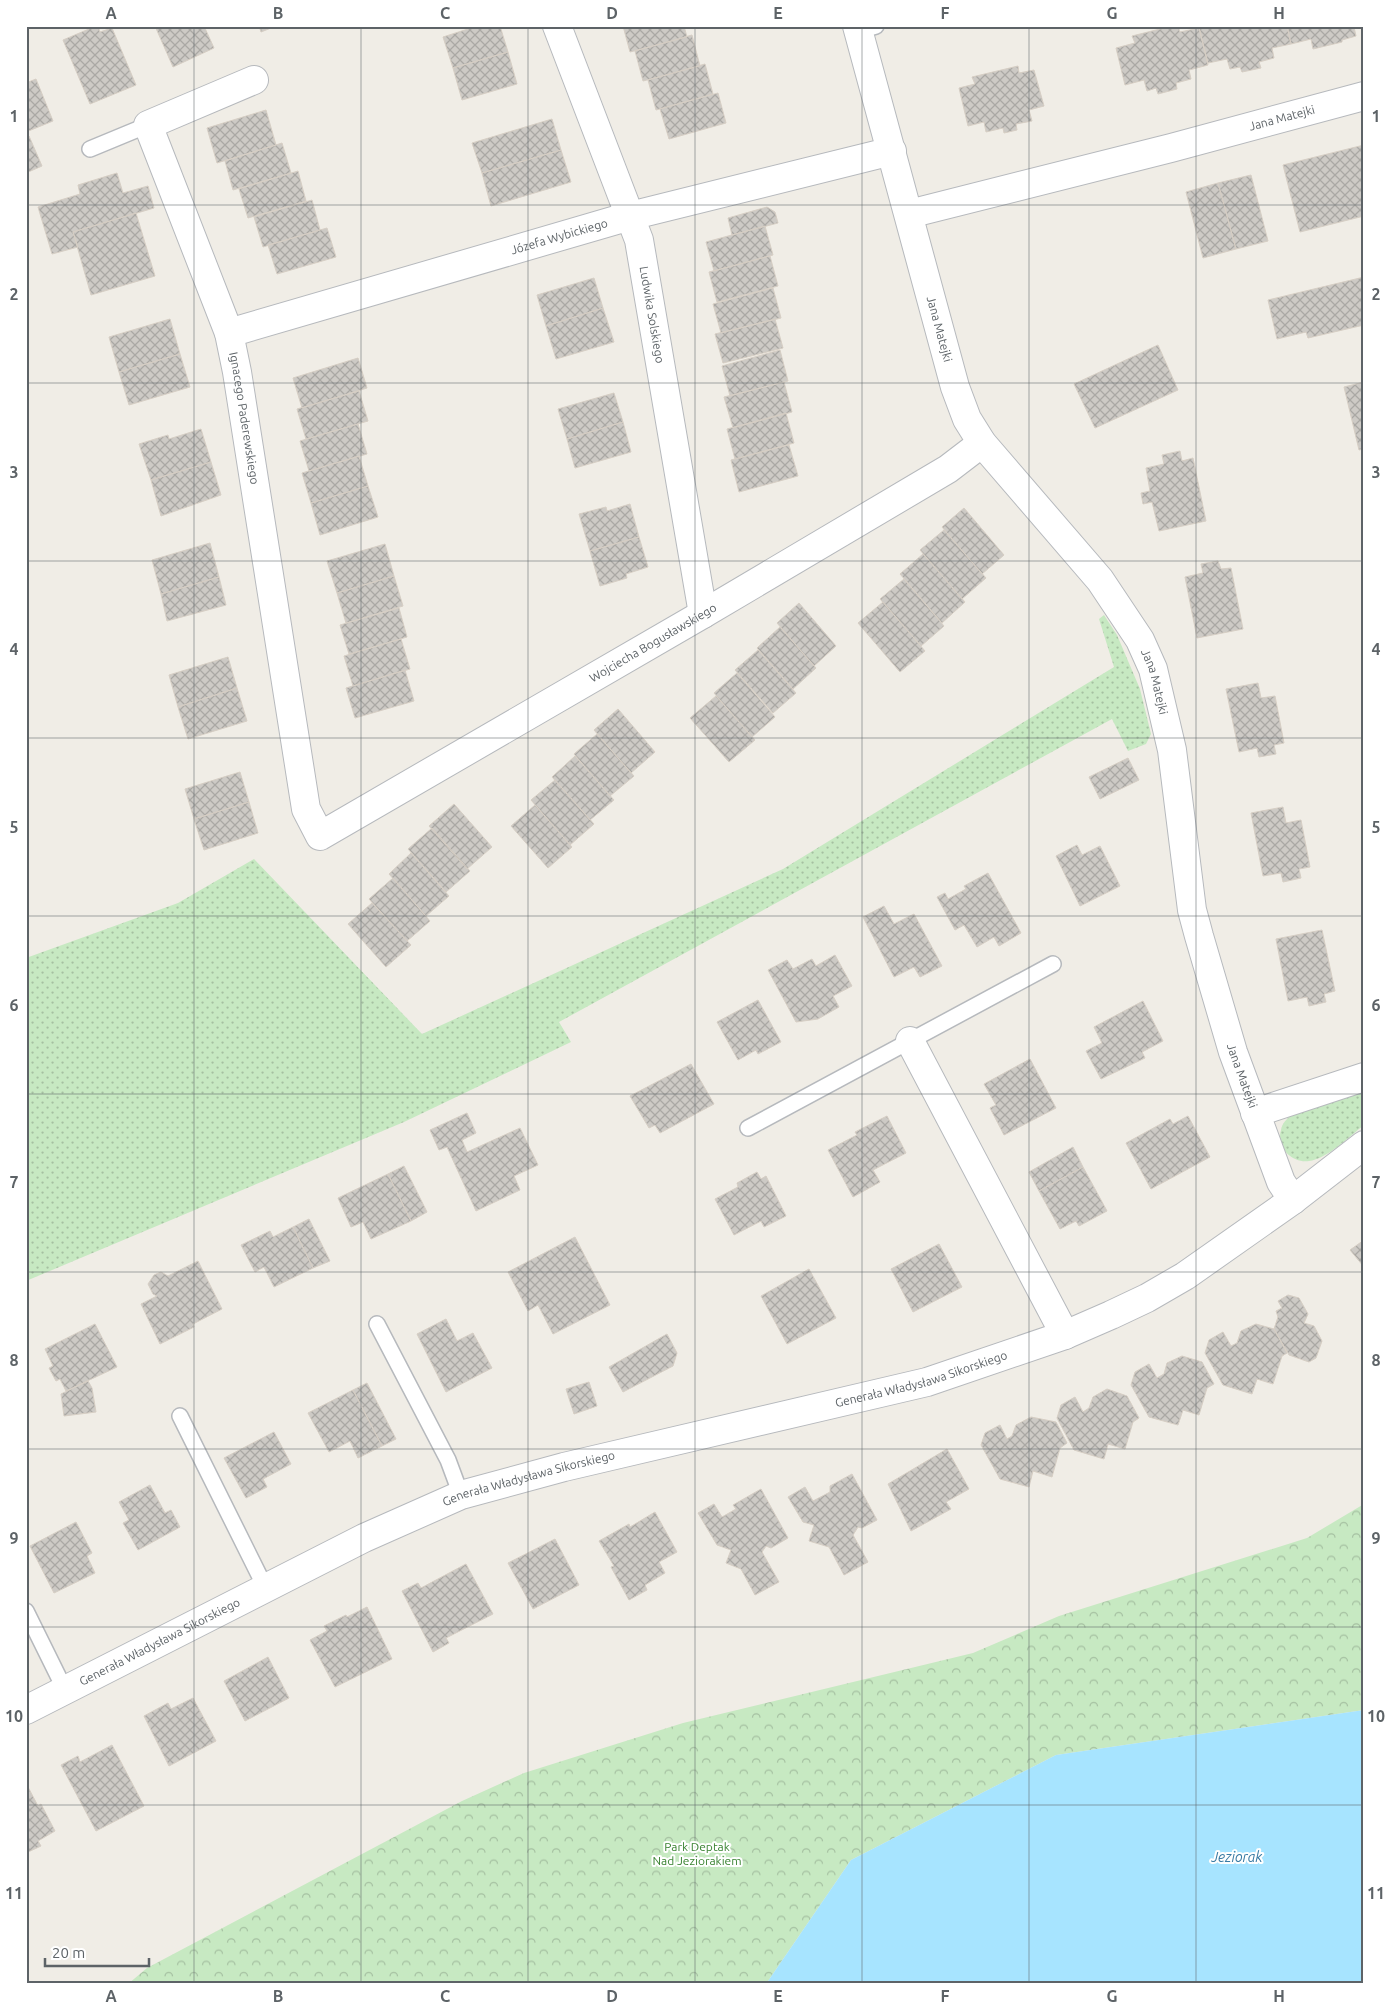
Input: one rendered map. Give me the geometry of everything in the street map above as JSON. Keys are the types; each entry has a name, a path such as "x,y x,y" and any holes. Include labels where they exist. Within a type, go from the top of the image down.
{"street":[{"name":"Ludwika Solskiego","path":"557,26 639,240 703,614"},
{"name":"Jana Matejki","path":"864,28 892,151 955,387 967,419 982,443 1100,580 1140,640 1153,668 1172,750 1194,919 1233,1052 1281,1182 1293,1200"},
{"path":"148,125 254,80"},
{"name":"Jana Matejki","path":"909,214 1171,148 1364,96"},
{"name":"Ignacego Paderewskiego","path":"148,125 229,333 239,382 306,809 320,836"},
{"name":"Józefa Wybickiego","path":"229,333 630,216 892,151"},
{"name":"Wojciecha Bogusławskiego","path":"320,836 703,614 948,469 982,443"},
{"path":"910,1041 1065,1335"},
{"path":"1255,1113 1364,1077"},
{"name":"Generała Władysława Sikorskiego","path":"26,1710 364,1538 461,1496 564,1467 927,1382 1065,1335 1147,1298 1185,1276 1293,1200 1364,1145"}],"lane":[{"path":"90,149 148,125"},
{"path":"748,1128 1053,964"},
{"path":"377,1324 448,1460 461,1496"},
{"path":"180,1416 265,1587"},
{"path":"26,1611 65,1690"}],"green space":[{"path":"1104,615 1117,635 1140,689 1151,734 1146,744 1128,751 1112,719 559,1022 571,1042 404,1122 26,1281 26,958 178,903 254,859 422,1034 783,869 1114,667 1099,619"},
{"path":"1364,1086 1364,1125 1338,1146 1316,1159 1302,1161 1286,1153 1280,1136 1282,1125 1292,1114"},
{"name":"Park Deptak Nad Jeziorakiem","path":"1364,1504 1364,1710 1056,1755 851,1860 766,1984 128,1984 147,1968 462,1801 524,1773 683,1723 973,1653 1059,1616 1307,1538"}],"water":[{"name":"Jeziorak","path":"1364,1710 1364,1984 766,1984 851,1860 1056,1755"}],"building":[{"path":"98,26 100,32 112,28 136,85 90,104 63,40"},
{"path":"155,26 204,26 214,48 173,67"},
{"path":"259,26 276,26 261,32"},
{"path":"471,26 500,26 508,52 453,68 443,37 471,28"},
{"path":"623,26 684,26 687,37 630,52"},
{"path":"1178,26 1180,32 1199,28 1208,65 1189,70 1191,79 1176,83 1177,89 1158,94 1156,88 1147,91 1144,80 1125,85 1116,48 1135,43 1132,36"},
{"path":"1287,26 1356,26 1354,27 1356,36 1342,40 1342,42 1313,49 1311,39 1291,44"},
{"path":"1287,26 1291,44 1272,48 1274,58 1259,62 1261,68 1242,72 1240,67 1230,69 1227,59 1208,63 1199,27"},
{"path":"692,35 700,66 643,81 635,51"},
{"path":"508,52 517,84 462,100 453,68"},
{"path":"705,64 713,94 656,110 648,80"},
{"path":"1018,66 1019,73 1034,70 1044,106 1029,110 1032,121 1016,124 1017,130 1004,133 1003,128 986,132 984,122 968,126 959,88 975,84 972,77"},
{"path":"36,79 53,121 26,132 26,83"},
{"path":"718,93 726,123 669,139 660,109"},
{"path":"266,110 276,145 217,163 207,128"},
{"path":"552,119 561,150 482,173 472,143"},
{"path":"29,136 42,166 26,173 26,137"},
{"path":"282,143 291,173 233,190 225,161"},
{"path":"1364,145 1364,216 1300,232 1283,165"},
{"path":"561,150 571,182 491,206 482,173"},
{"path":"298,171 306,201 248,218 239,189"},
{"path":"117,173 123,193 148,186 154,208 73,232 78,247 52,254 38,207 80,194 78,185"},
{"path":"1251,175 1268,241 1236,249 1218,183"},
{"path":"1218,183 1236,249 1203,258 1186,192"},
{"path":"312,200 320,230 263,247 254,217"},
{"path":"767,207 775,212 778,223 732,235 728,218"},
{"path":"136,213 155,276 91,295 73,232"},
{"path":"765,226 773,255 714,271 706,242"},
{"path":"327,228 336,257 277,274 268,245"},
{"path":"770,256 778,286 717,302 709,272"},
{"path":"1364,277 1364,325 1308,338 1306,332 1277,339 1268,300"},
{"path":"594,278 603,308 546,326 537,295"},
{"path":"773,288 781,318 721,333 713,304"},
{"path":"603,308 614,342 556,359 546,326"},
{"path":"170,319 180,354 119,372 109,337"},
{"path":"775,319 783,348 723,363 715,334"},
{"path":"1158,345 1178,390 1095,428 1074,384"},
{"path":"780,350 788,381 730,396 722,366"},
{"path":"180,354 190,387 129,405 119,372"},
{"path":"358,358 367,388 302,408 293,378"},
{"path":"784,382 792,412 733,428 724,397"},
{"path":"1364,382 1364,449 1359,450 1344,387"},
{"path":"359,391 368,421 306,439 297,409"},
{"path":"614,393 623,422 567,439 558,409"},
{"path":"786,413 794,443 735,459 727,429"},
{"path":"623,422 631,452 575,468 567,439"},
{"path":"358,424 367,454 309,471 300,441"},
{"path":"201,429 211,462 151,480 139,444 168,435 169,439"},
{"path":"789,445 798,476 739,492 731,460"},
{"path":"1180,451 1182,461 1193,458 1206,521 1159,531 1152,502 1143,504 1141,493 1150,491 1146,468 1164,464 1162,455"},
{"path":"359,456 368,486 311,503 302,473"},
{"path":"211,462 221,495 161,516 151,480"},
{"path":"368,486 378,517 320,535 311,503"},
{"path":"630,504 639,537 590,551 579,514 606,507 607,511"},
{"path":"964,508 1004,555 982,574 942,527"},
{"path":"944,530 986,578 962,599 920,550"},
{"path":"639,537 648,567 626,574 627,578 600,586 590,551"},
{"path":"210,543 219,577 161,594 152,560"},
{"path":"385,544 394,576 337,593 327,561"},
{"path":"923,554 965,602 942,623 900,574"},
{"path":"1218,561 1221,569 1231,568 1243,629 1197,638 1185,577 1203,573 1201,564"},
{"path":"394,576 403,606 346,623 337,593"},
{"path":"219,577 226,605 167,621 161,594"},
{"path":"904,579 944,626 921,646 880,599"},
{"path":"883,602 925,651 900,672 858,623"},
{"path":"799,603 836,646 814,666 777,623"},
{"path":"399,608 407,637 349,654 340,625"},
{"path":"780,627 816,668 793,689 757,648"},
{"path":"401,639 410,669 353,686 344,656"},
{"path":"758,650 796,693 773,713 735,670"},
{"path":"228,657 237,688 178,707 169,675"},
{"path":"405,670 414,701 355,718 346,688"},
{"path":"737,673 775,717 752,737 714,693"},
{"path":"1258,683 1261,698 1275,696 1284,743 1274,745 1276,754 1259,757 1257,748 1239,752 1226,689"},
{"path":"237,688 247,721 188,739 178,707"},
{"path":"716,696 755,740 729,762 690,718"},
{"path":"618,709 655,752 631,773 594,730"},
{"path":"597,734 634,776 610,796 574,754"},
{"path":"575,756 614,800 590,820 552,777"},
{"path":"1128,758 1139,780 1100,799 1089,777"},
{"path":"240,772 249,802 194,819 185,789"},
{"path":"555,780 594,824 570,845 531,800"},
{"path":"249,802 258,833 204,850 194,819"},
{"path":"454,804 492,847 467,869 429,826"},
{"path":"535,805 572,847 548,868 511,826"},
{"path":"1283,807 1286,823 1301,820 1310,867 1299,869 1301,878 1283,882 1281,873 1263,876 1251,813"},
{"path":"432,828 470,871 446,892 408,849"},
{"path":"1077,845 1082,855 1100,846 1120,886 1080,906 1056,856"},
{"path":"411,853 449,896 426,916 389,874"},
{"path":"988,873 1021,933 999,946 994,937 977,947 964,925 955,930 937,897 945,893 948,899 966,889 964,886"},
{"path":"393,878 430,921 407,941 369,899"},
{"path":"372,903 411,945 386,967 348,924"},
{"path":"884,906 894,924 914,914 942,966 920,977 914,967 894,977 863,917"},
{"path":"1322,930 1335,991 1324,994 1326,1002 1309,1006 1307,997 1288,1001 1276,939"},
{"path":"835,955 852,986 833,996 839,1007 818,1019 796,1022 768,970 787,960 793,969 812,959 816,966"},
{"path":"758,1000 781,1042 758,1054 756,1050 738,1060 717,1022"},
{"path":"1143,1001 1163,1041 1142,1052 1145,1058 1101,1079 1086,1051 1102,1043 1094,1027"},
{"path":"1030,1059 1056,1108 1004,1135 990,1108 996,1105 984,1084"},
{"path":"691,1064 714,1104 660,1133 655,1125 649,1128 630,1096"},
{"path":"467,1113 476,1133 462,1140 467,1152 520,1128 538,1165 514,1176 520,1190 476,1211 447,1147 439,1150 430,1130"},
{"path":"887,1116 906,1153 873,1170 880,1182 853,1197 828,1150 857,1135 855,1132"},
{"path":"1188,1116 1210,1157 1151,1189 1126,1143 1170,1119 1173,1124"},
{"path":"1073,1147 1083,1167 1039,1191 1029,1172"},
{"path":"404,1166 427,1212 411,1221 388,1174"},
{"path":"1083,1167 1107,1211 1079,1226 1076,1221 1060,1229 1039,1191"},
{"path":"757,1172 761,1179 766,1176 786,1216 764,1227 761,1221 734,1235 715,1199 738,1187 737,1183"},
{"path":"388,1174 411,1221 371,1239 363,1222 351,1227 338,1198"},
{"path":"309,1219 330,1261 313,1268 293,1227"},
{"path":"293,1227 313,1268 274,1287 264,1267 255,1272 241,1245 270,1231 273,1237"},
{"path":"575,1237 610,1305 553,1334 538,1305 528,1311 508,1272"},
{"path":"1364,1240 1364,1267 1350,1250"},
{"path":"939,1244 962,1287 913,1312 891,1269"},
{"path":"198,1261 222,1309 193,1324 194,1327 160,1344 141,1304 157,1296 153,1294 148,1284 154,1275 161,1272 168,1276"},
{"path":"809,1269 836,1318 787,1344 761,1296"},
{"path":"1288,1295 1299,1298 1308,1314 1304,1323 1314,1326 1322,1341 1316,1358 1309,1362 1289,1355 1274,1329 1278,1317 1276,1311 1282,1308 1278,1301"},
{"path":"446,1319 457,1341 473,1333 492,1368 446,1392 417,1334"},
{"path":"95,1324 117,1367 66,1391 60,1379 56,1381 49,1368 53,1366 45,1349"},
{"path":"1256,1324 1274,1329 1287,1353 1282,1356 1273,1384 1257,1379 1252,1394 1223,1385 1205,1353 1209,1340 1223,1332 1231,1346 1237,1343 1241,1331"},
{"path":"667,1334 677,1353 673,1366 623,1392 609,1367"},
{"path":"1182,1356 1202,1362 1214,1384 1207,1388 1199,1415 1183,1410 1178,1425 1149,1417 1131,1385 1135,1372 1149,1364 1157,1378 1164,1374 1167,1363"},
{"path":"88,1381 92,1388 96,1412 64,1416 61,1394"},
{"path":"589,1382 597,1406 574,1414 566,1389"},
{"path":"367,1383 396,1439 382,1446 353,1390"},
{"path":"1107,1389 1127,1396 1139,1418 1133,1422 1125,1449 1108,1444 1104,1459 1074,1450 1057,1418 1061,1405 1075,1397 1083,1412 1089,1408 1093,1397"},
{"path":"353,1390 382,1446 358,1458 350,1441 329,1452 308,1413"},
{"path":"1031,1417 1056,1422 1067,1443 1060,1448 1052,1477 1033,1471 1029,1487 1000,1479 981,1445 985,1433 1000,1425 1007,1439 1012,1436 1016,1425"},
{"path":"274,1432 291,1464 263,1479 267,1487 246,1498 224,1458"},
{"path":"947,1449 969,1489 946,1502 951,1509 911,1531 888,1484"},
{"path":"852,1474 877,1520 862,1528 858,1527 853,1535 868,1562 844,1575 829,1547 809,1541 814,1525 803,1522 788,1497 805,1487 813,1501 830,1492 830,1486"},
{"path":"150,1485 165,1513 171,1510 180,1527 138,1550 123,1523 129,1520 119,1502"},
{"path":"761,1489 788,1538 771,1548 766,1546 762,1552 779,1582 755,1595 741,1569 726,1563 731,1550 717,1545 698,1513 714,1504 722,1517 736,1509 733,1505"},
{"path":"655,1512 677,1552 659,1562 665,1573 645,1585 647,1590 629,1600 611,1567 614,1566 599,1541 629,1524 630,1527"},
{"path":"76,1522 92,1553 87,1556 95,1573 54,1593 30,1546"},
{"path":"555,1539 579,1585 533,1609 508,1563"},
{"path":"466,1564 493,1614 446,1638 449,1643 433,1652 402,1591 418,1583 421,1588"},
{"path":"367,1607 392,1659 335,1687 310,1640 327,1631 324,1626"},
{"path":"268,1657 289,1698 245,1721 224,1681"},
{"path":"193,1698 216,1741 169,1766 144,1716 168,1703 171,1709"},
{"path":"112,1745 144,1806 96,1831 61,1765 78,1756 80,1762"},
{"path":"28,1787 38,1806 41,1804 55,1831 38,1841 41,1846 26,1853 26,1788"}]}
